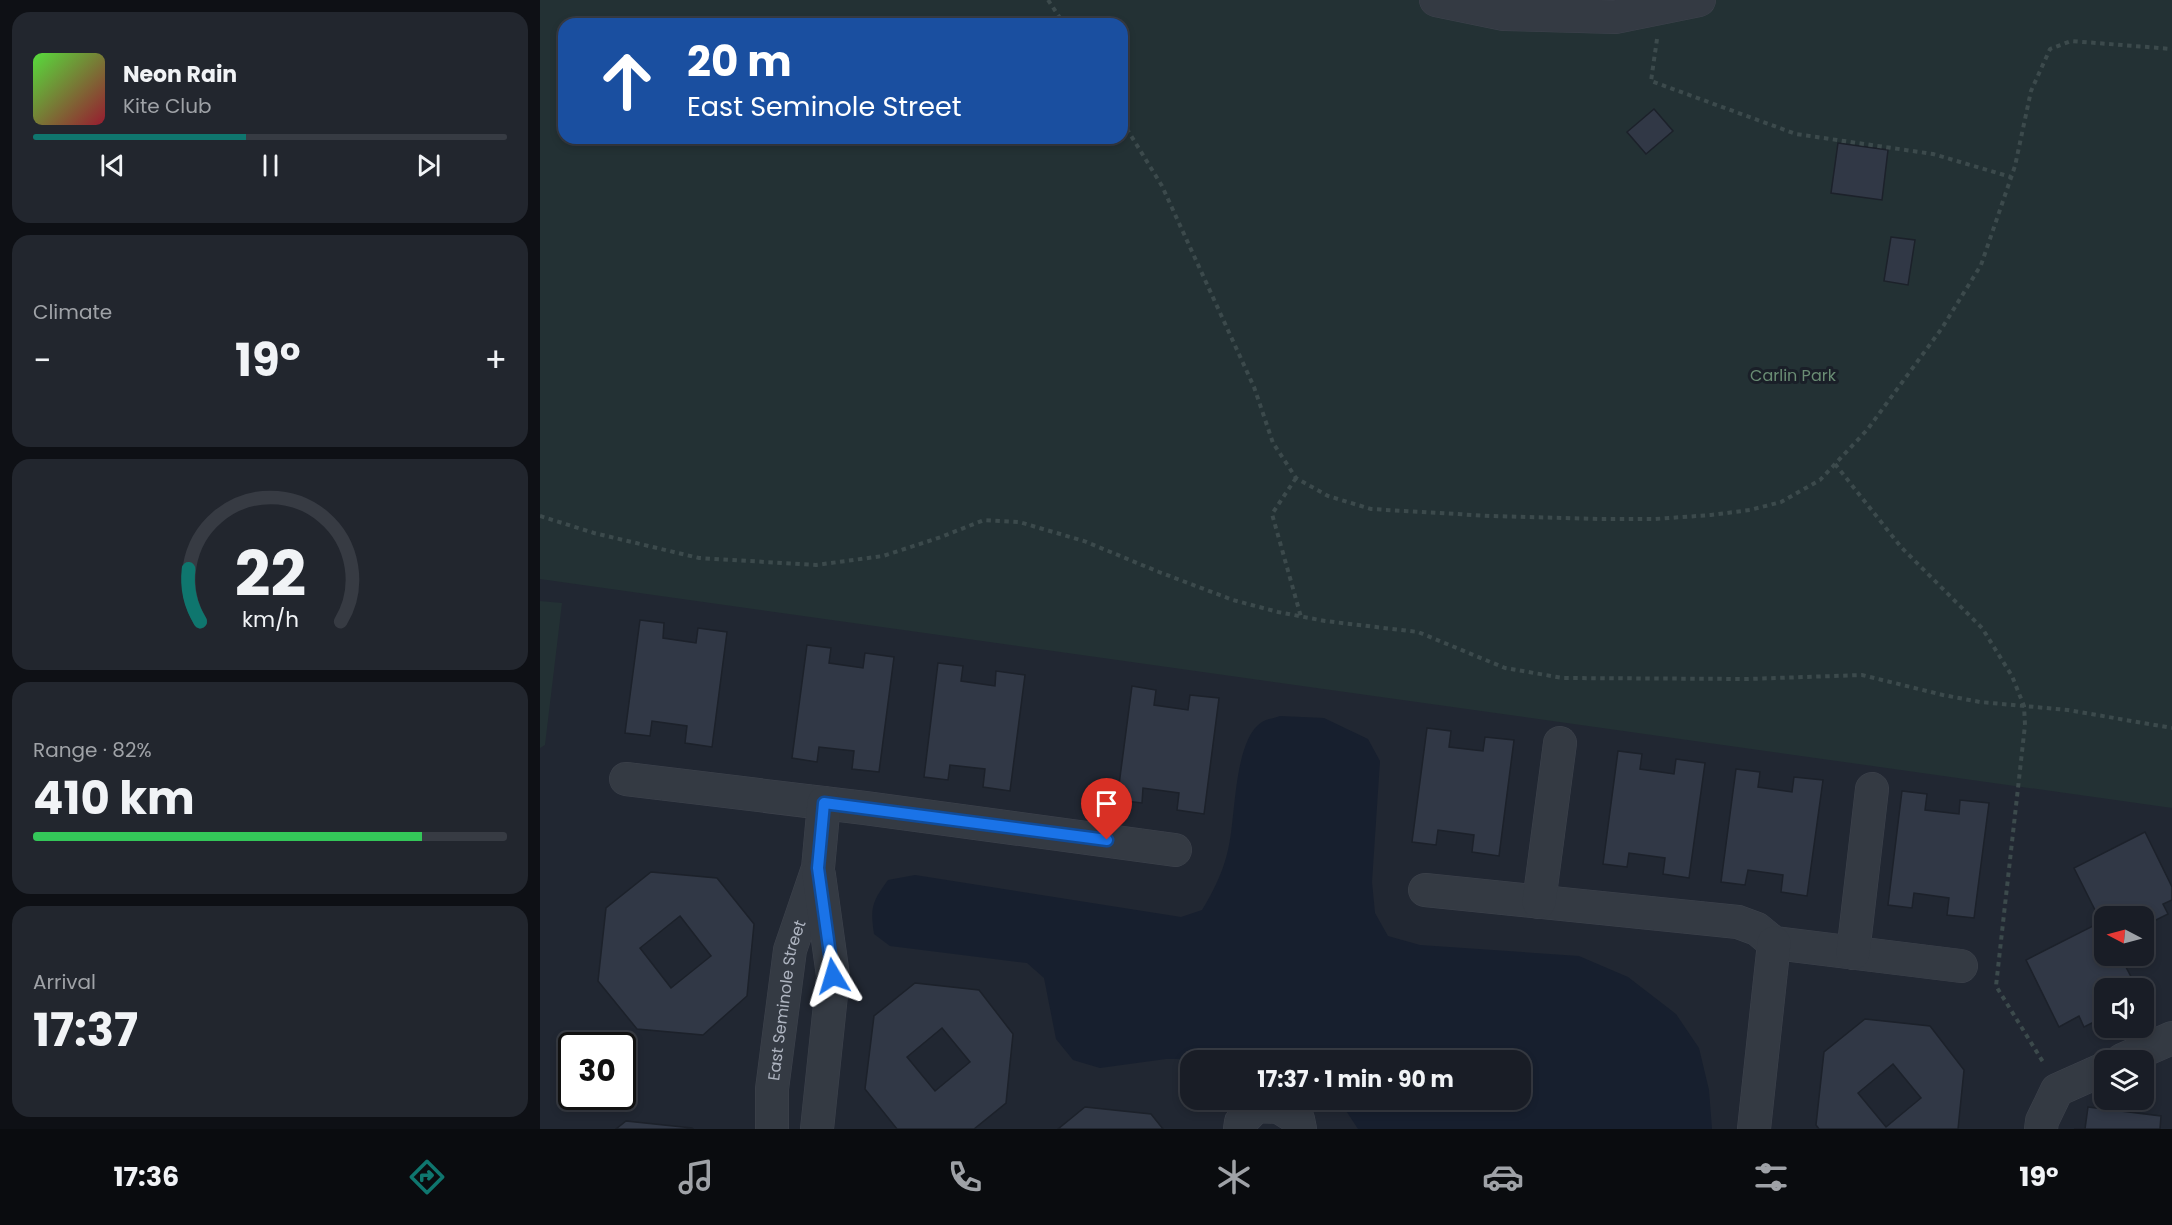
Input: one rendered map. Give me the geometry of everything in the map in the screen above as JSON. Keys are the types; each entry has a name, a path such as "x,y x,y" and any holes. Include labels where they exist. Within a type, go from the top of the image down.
{"street":[{"path":"1436,0 1504,14 1615,17 1699,0"},
{"path":"1539,902 1560,743"},
{"path":"626,779 1175,850"},
{"path":"1853,953 1872,789"},
{"name":"East Seminole Street","path":"772,1129 772,1089 789,950 818,868 824,803"},
{"path":"817,1129 833,976 818,868"},
{"path":"1425,890 1738,922 1757,929 1774,943 1961,966"},
{"path":"1754,1129 1774,943"},
{"path":"2145,1050 2172,1038"},
{"path":"2041,1129 2057,1090 2094,1074"},
{"path":"1240,1129 1241,1122 1256,1106 1279,1107 1298,1119 1300,1129"}],"path":[{"path":"1048,0 1060,18"},
{"path":"1662,7 1652,81 1796,134 1933,154 2011,177"},
{"path":"1128,131 1162,186 1254,387 1273,443 1296,478 1328,496 1371,508 1490,516 1655,519 1750,510 1781,502 1820,480 1867,430 1942,328 1981,265 2011,177 2031,91 2050,49 2071,41 2172,49"},
{"path":"1835,464 1902,547 1982,628 2012,676 2024,706 2025,725 1996,986 2060,1089"},
{"path":"1296,478 1272,514 1301,617"},
{"path":"540,516 615,538 699,558 816,565 883,556 984,520 1019,522 1084,541 1233,600 1301,617 1418,632 1505,668 1563,678 1749,679 1862,675 1980,702 2068,710 2172,728"}],"green space":[{"name":"Carlin Park","path":"540,0 2172,0 2172,808 540,579"},
{"path":"540,601 562,603 545,745 540,748"}],"water":[{"path":"1280,716 1324,718 1368,739 1380,761 1372,882 1375,913 1388,936 1420,945 1579,956 1628,977 1676,1014 1699,1048 1709,1090 1712,1129 1358,1129 1346,1110 1531,1110 1531,1050 1180,1050 1180,1059 1100,1068 1073,1060 1056,1039 1044,978 1027,963 890,946 874,934 872,911 875,900 888,880 915,875 1181,917 1202,910 1217,882 1226,858 1231,837 1237,782 1246,745 1253,731 1266,720"}],"building":[{"path":"1654,109 1673,131 1646,154 1627,132"},
{"path":"1838,143 1888,150 1882,200 1831,193"},
{"path":"1891,237 1915,240 1908,285 1884,281"},
{"path":"640,620 664,623 663,638 696,643 698,628 727,632 712,747 685,743 687,726 652,721 650,736 625,733"},
{"path":"807,645 831,648 829,663 863,668 865,653 894,657 879,772 852,769 854,751 819,747 817,762 792,758"},
{"path":"938,663 963,666 961,681 995,686 996,671 1025,675 1010,791 983,787 985,769 950,765 948,780 924,777"},
{"path":"1132,686 1156,690 1154,705 1188,710 1190,695 1219,698 1204,814 1177,810 1179,793 1143,788 1142,803 1117,800"},
{"path":"1427,728 1451,731 1449,747 1483,751 1485,737 1514,740 1499,856 1472,852 1474,835 1438,830 1436,845 1412,842"},
{"path":"1618,751 1642,754 1640,769 1674,774 1676,759 1705,763 1689,878 1663,874 1665,858 1629,853 1627,867 1603,864"},
{"path":"1736,769 1760,772 1758,787 1792,792 1794,777 1823,780 1807,896 1781,892 1783,875 1748,870 1745,885 1721,882"},
{"path":"1902,791 1927,794 1925,810 1959,814 1960,800 1989,803 1974,918 1947,915 1949,898 1914,893 1912,908 1888,905"},
{"path":"2145,832 2172,887 2172,900 2163,904 2168,914 2154,921 2154,906 2094,906 2094,908 2074,868"},
{"path":"651,872 717,878 754,924 747,996 703,1035 637,1029 598,981 606,908","holes":["680,916 711,956 671,988 640,948"]},
{"path":"2094,926 2094,966 2125,966 2132,978 2094,978 2094,1022 2084,1027 2079,1016 2059,1027 2026,960"},
{"path":"915,983 979,990 1013,1034 1006,1103 974,1129 897,1129 865,1089 874,1016","holes":["942,1028 970,1062 935,1091 907,1057"]},
{"path":"1865,1019 1930,1026 1964,1070 1958,1129 1819,1129 1816,1125 1824,1052","holes":["1893,1064 1921,1098 1886,1127 1858,1093"]},
{"path":"1085,1107 1151,1114 1163,1129 1058,1129"},
{"path":"2088,1107 2094,1108 2094,1110 2161,1116 2160,1129 2085,1129"},
{"path":"626,1121 692,1128 693,1129 616,1129"}],"route":[{"path":"833,976 818,868 824,803 1107,840"}]}
